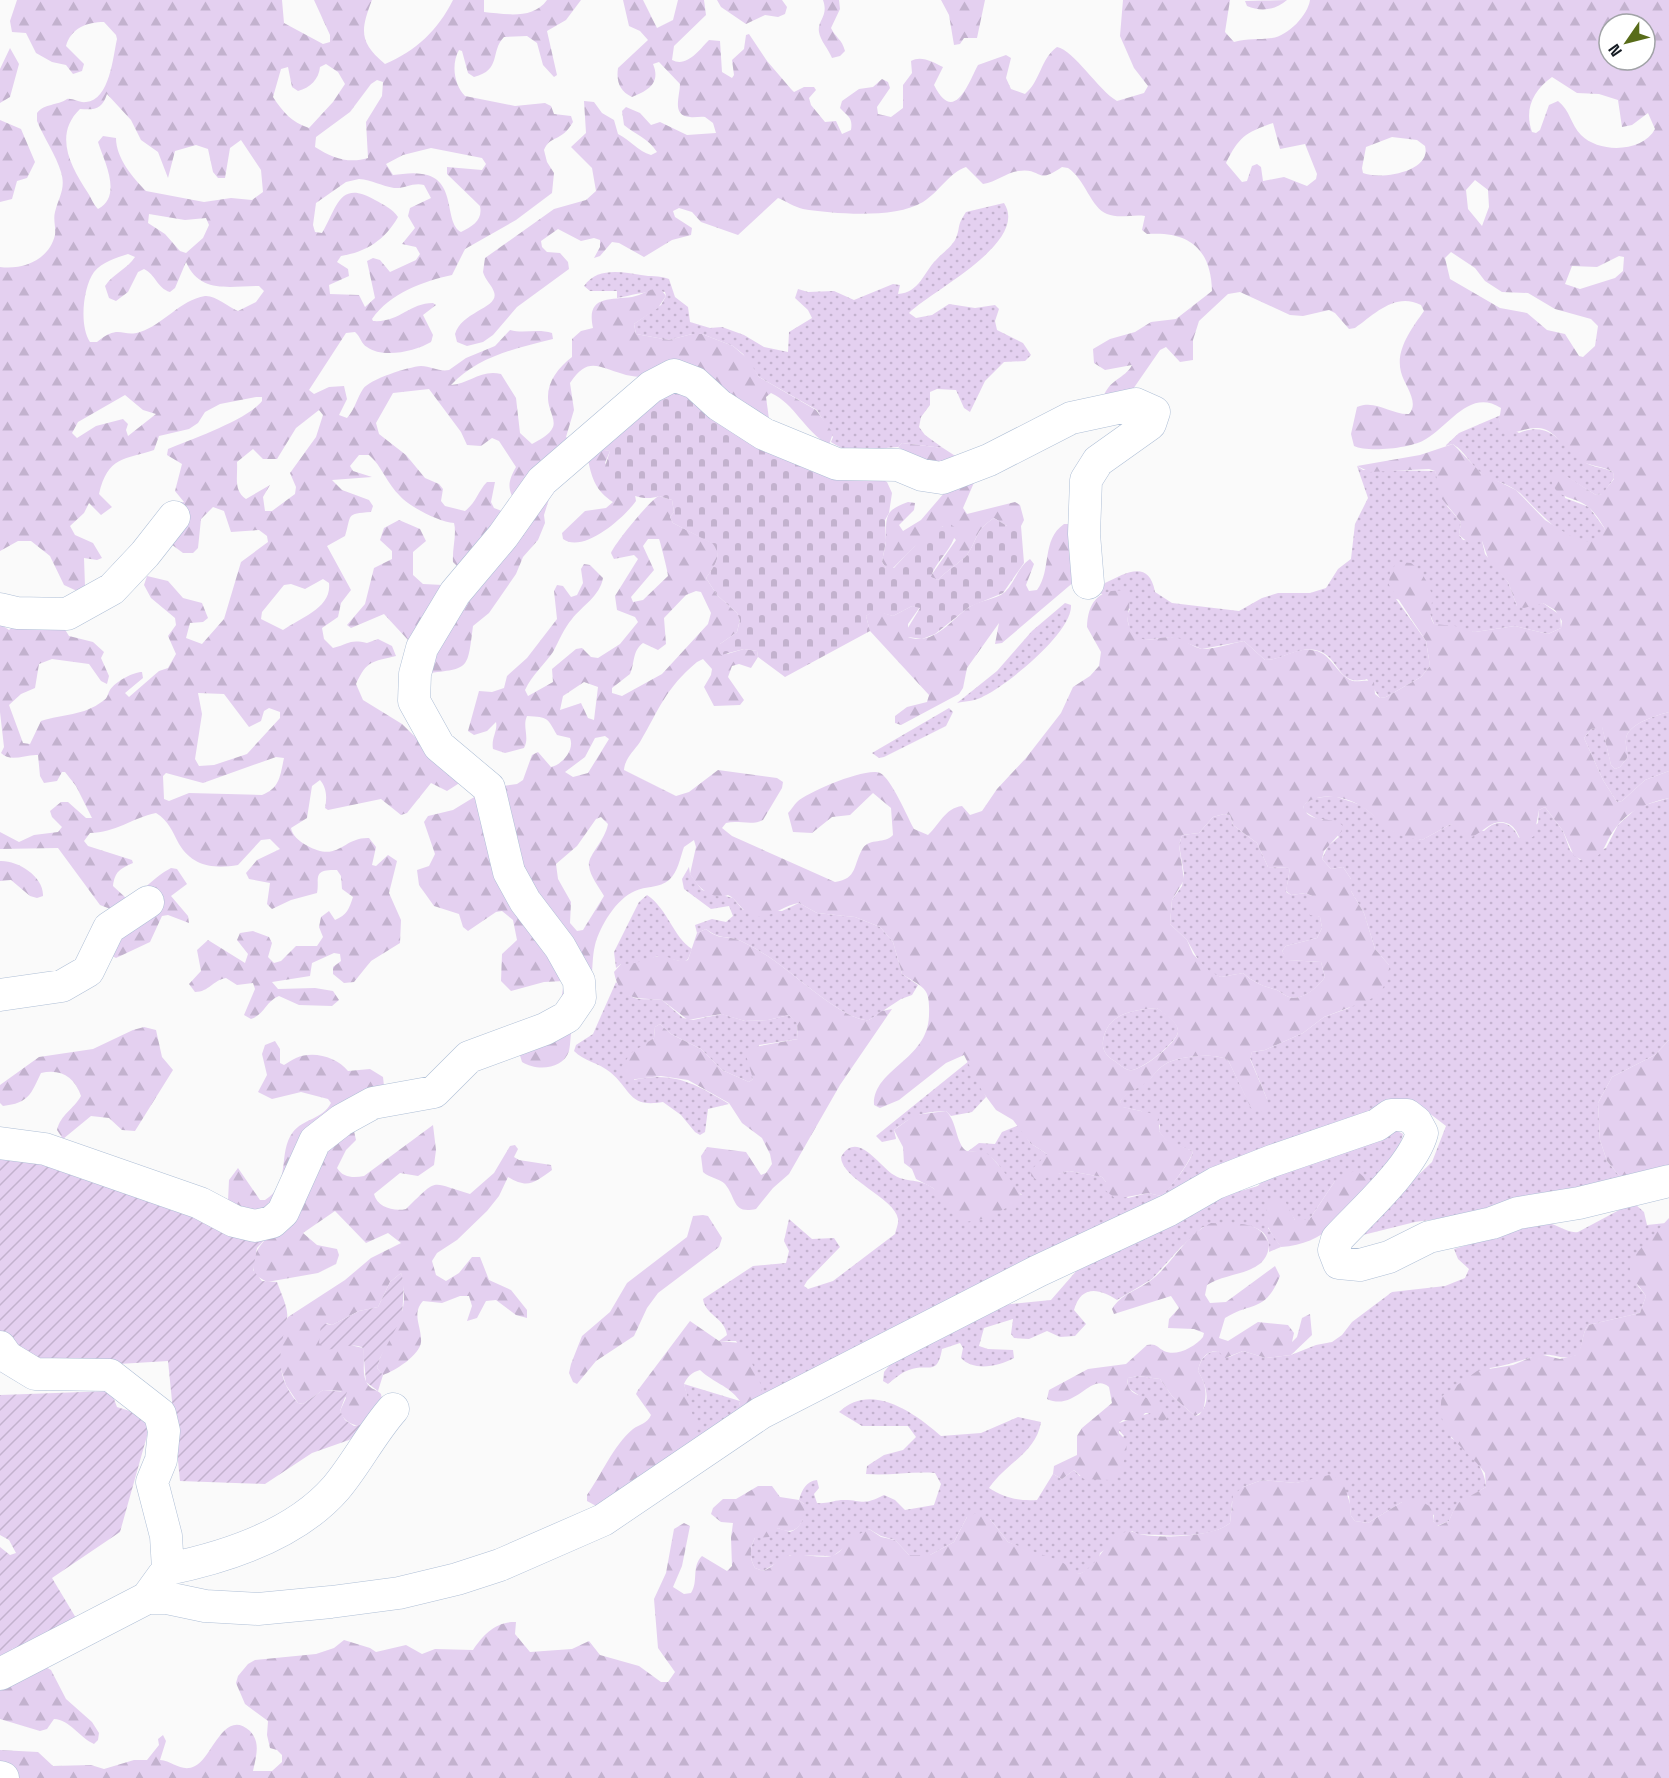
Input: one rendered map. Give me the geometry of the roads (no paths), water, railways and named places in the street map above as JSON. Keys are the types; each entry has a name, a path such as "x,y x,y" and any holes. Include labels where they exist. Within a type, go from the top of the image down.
{"street":[{"path":"0,1143 45,1149 200,1203 234,1221 255,1226 272,1222 283,1212 315,1141 342,1120 373,1103 434,1092 470,1057 545,1029 567,1017 580,998 579,981 560,946 525,901 510,872 489,788 440,746 414,701 415,674 422,648 455,593 503,536 542,481 651,387 674,375 695,383 719,405 764,434 837,464 898,465 922,475 942,478 989,460 1071,418 1136,404 1154,412 1150,424 1098,461 1086,480 1084,534 1088,583"},
{"path":"0,609 17,613 67,614 112,589 145,554 174,517"},
{"path":"0,995 62,986 88,971 109,928 148,902"},
{"path":"147,1598 167,1598 205,1606 258,1609 399,1593 457,1579 500,1565 603,1521 761,1413 1038,1271 1169,1210 1216,1183 1377,1125 1391,1115 1407,1115 1416,1122 1422,1133 1417,1149 1406,1166 1337,1239 1334,1250 1339,1263 1360,1265 1389,1257 1430,1237 1492,1223 1518,1213 1578,1203 1669,1181"},
{"path":"0,1347 7,1357 35,1374 110,1375 160,1414 164,1431 161,1460 152,1482 166,1536 168,1569 147,1598 0,1674"},
{"path":"168,1569 209,1561 267,1538 317,1508 337,1486 367,1439 393,1409"}]}
